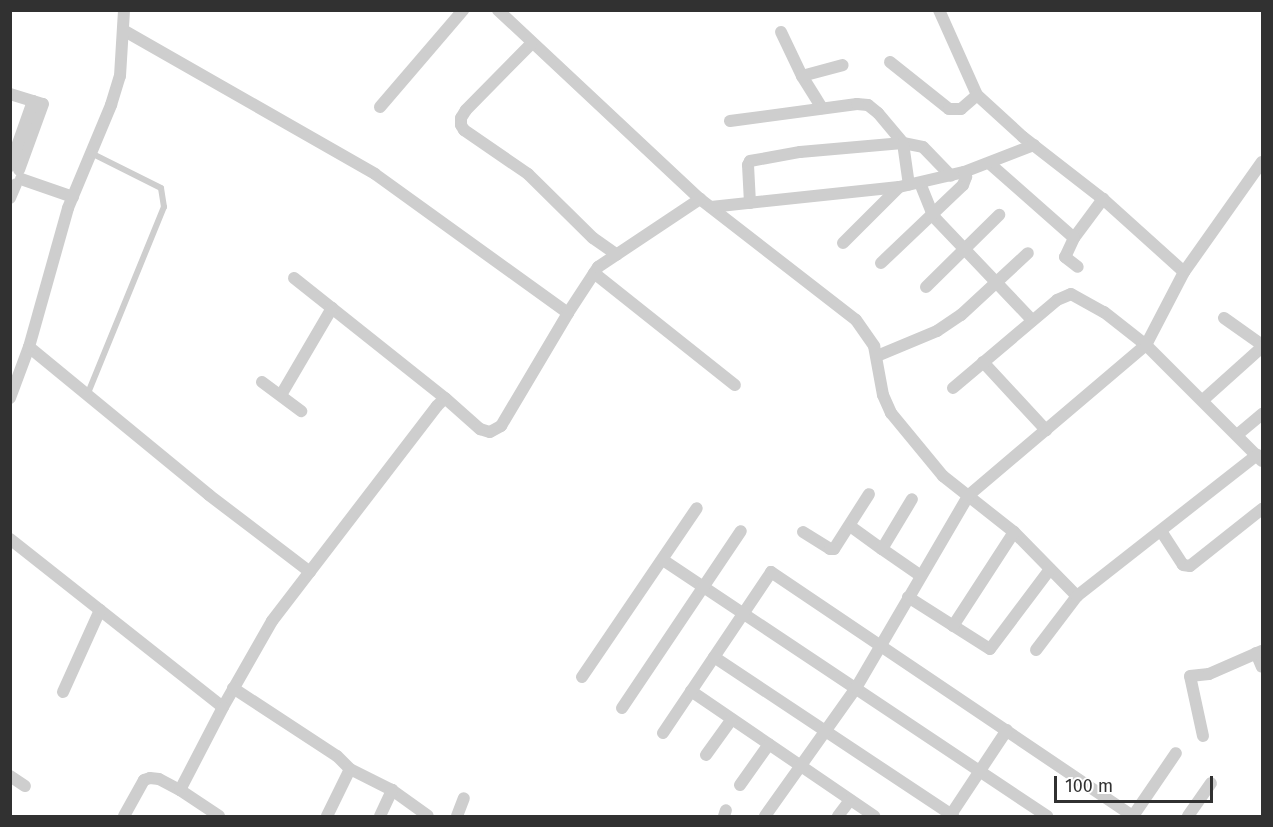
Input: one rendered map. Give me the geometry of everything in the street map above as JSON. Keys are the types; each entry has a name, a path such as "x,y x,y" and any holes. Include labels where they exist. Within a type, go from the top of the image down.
{"street":[{"path":"10,398 29,347 73,197 111,105 120,76 124,10"},
{"path":"380,107 463,10"},
{"path":"498,10 531,44 700,199 765,252 856,320 867,333 877,356 883,395 891,413 943,476 1014,531 1077,596"},
{"path":"939,10 977,95 1034,145 1103,200 1184,272"},
{"path":"123,30 192,72 375,174 568,313"},
{"path":"781,32 802,76 822,108"},
{"path":"531,44 466,110 460,118 461,125 464,130 528,174 554,197 586,231 617,255"},
{"path":"890,62 949,109 961,109 977,95"},
{"path":"802,76 843,65"},
{"path":"10,94 42,104 15,175 10,198"},
{"path":"730,121 822,108 868,105 878,113 903,143 909,185 964,251 1032,320"},
{"path":"750,203 748,165 753,159 903,143 923,147 951,176"},
{"path":"711,207 909,185 964,172 1034,145"},
{"path":"765,816 856,688 969,495 1146,345 1184,272 1263,162"},
{"path":"989,163 1074,238"},
{"path":"881,263 963,185 966,177 964,172"},
{"path":"15,175 73,197"},
{"path":"843,243 909,185"},
{"path":"294,278 445,398 480,429 490,432 501,426 598,267 700,199"},
{"path":"1078,267 1065,257 1074,238 1103,200"},
{"path":"926,287 999,215"},
{"path":"877,356 937,331 961,315 1028,253"},
{"path":"594,273 735,385"},
{"path":"953,388 1032,320 1065,294 1071,294 1104,312 1146,345 1260,458 1077,596 1036,650"},
{"path":"281,395 332,308"},
{"path":"1203,400 1263,346 1224,318"},
{"path":"29,347 88,393 209,495 310,572"},
{"path":"983,362 1046,430"},
{"path":"262,382 301,411"},
{"path":"180,790 233,688 272,621 414,433 445,398"},
{"path":"1237,435 1263,414"},
{"path":"803,532 832,550 869,494"},
{"path":"882,549 912,499"},
{"path":"582,677 697,508"},
{"path":"1161,531 1186,566 1263,509"},
{"path":"850,526 921,576"},
{"path":"622,708 741,531"},
{"path":"953,626 1014,531"},
{"path":"10,539 223,707"},
{"path":"663,560 1047,816"},
{"path":"908,597 990,649 1050,569"},
{"path":"663,733 771,572 1133,816 1176,753"},
{"path":"63,692 100,610"},
{"path":"1203,736 1190,676 1209,674 1259,652 1263,667"},
{"path":"714,657 951,816 1007,730"},
{"path":"233,688 337,756 350,769 392,790 428,816"},
{"path":"691,691 874,816"},
{"path":"706,755 732,719"},
{"path":"740,785 769,744"},
{"path":"327,816 350,769"},
{"path":"10,776 25,786"},
{"path":"124,816 144,780 159,778 219,816"},
{"path":"1188,816 1211,783"},
{"path":"380,816 392,790"},
{"path":"457,816 464,798"},
{"path":"838,816 850,800"}],"lane":[{"path":"88,393 164,207 161,188 92,153"}]}
